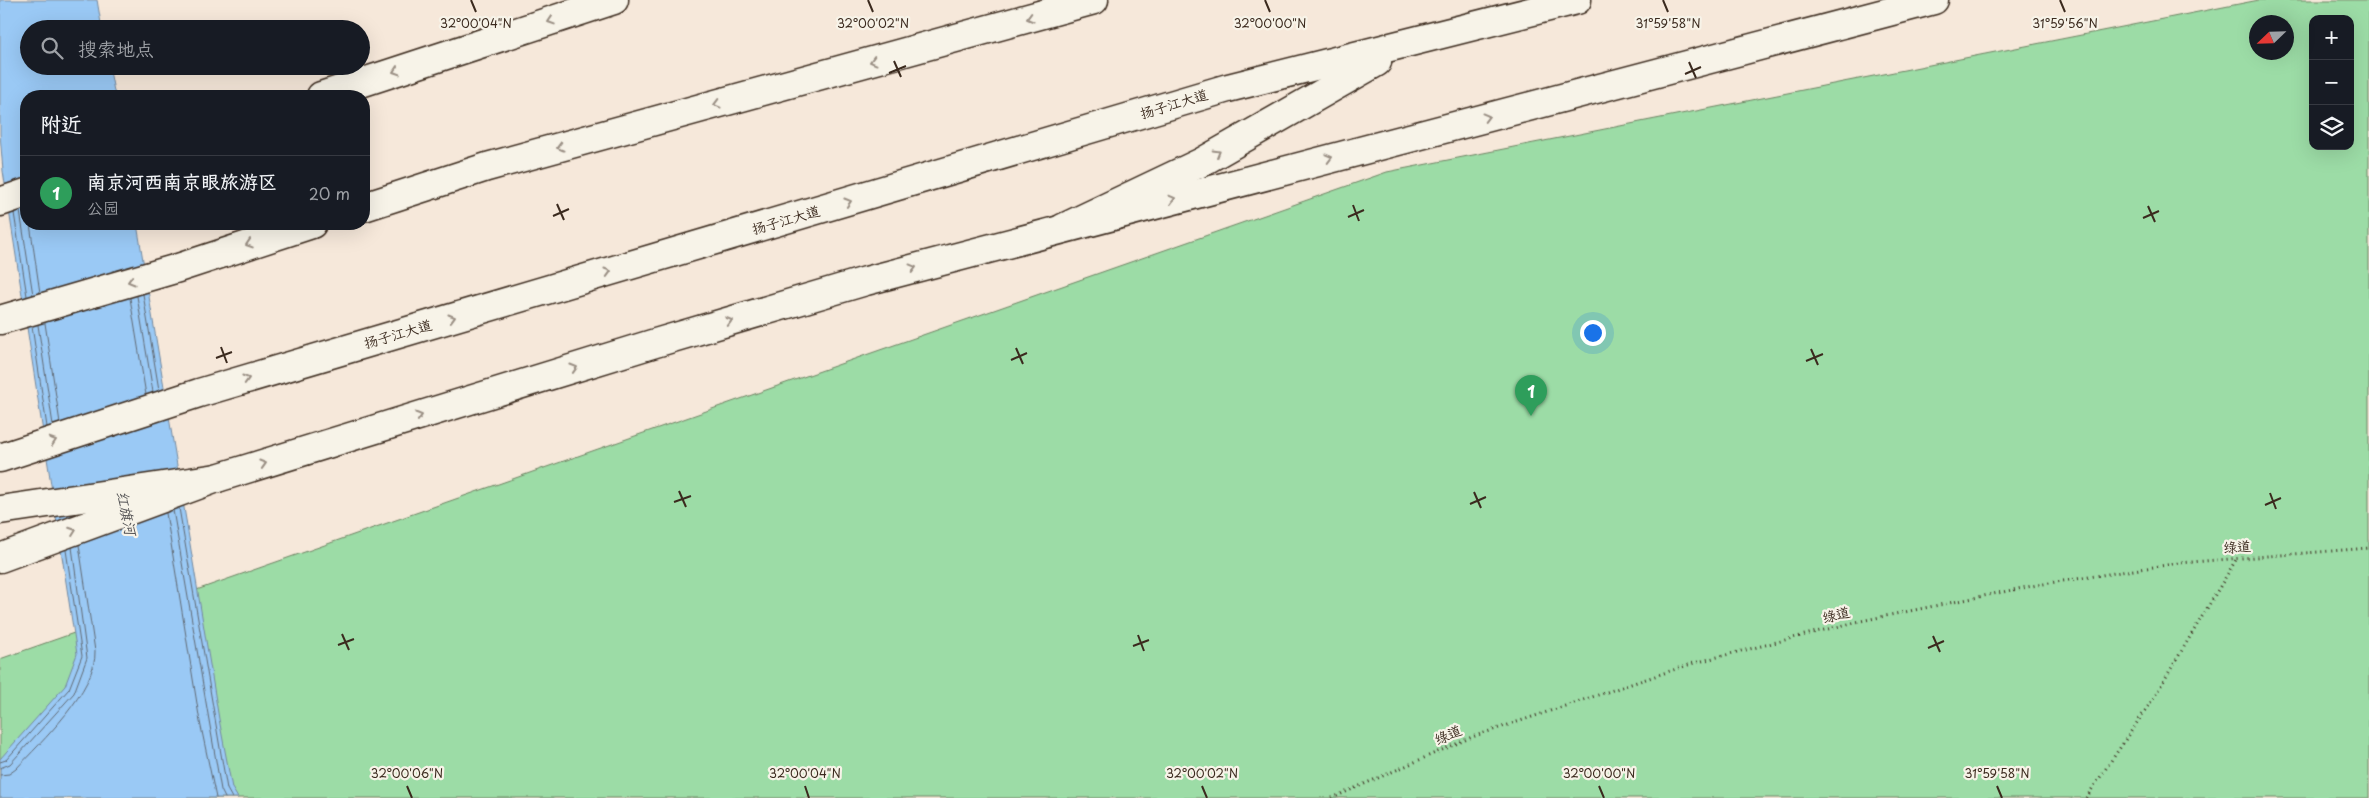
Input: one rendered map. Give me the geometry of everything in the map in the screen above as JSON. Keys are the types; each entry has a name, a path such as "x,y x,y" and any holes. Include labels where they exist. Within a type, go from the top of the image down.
{"main road":[{"path":"339,90 614,0"},
{"path":"370,205 487,167 1094,0"},
{"name":"扬子江大道","path":"4,457 199,393 1228,88 1406,45 1578,0"},
{"path":"0,558 217,478 662,341 866,281 1934,0"},
{"path":"1062,228 1202,162 1406,45"},
{"path":"0,202 20,195"},
{"path":"0,320 178,268 294,230"},
{"path":"12,508 217,478"}],"path":[{"name":"绿道","path":"1332,798 1472,737 1694,663 1856,622 2037,585 2179,563 2369,548"},
{"path":"2086,798 2153,699 2237,558"}],"green space":[{"path":"2259,0 2369,0 2369,798 0,798 0,659 1387,172"}],"water":[{"name":"红旗河","path":"0,0 97,0 100,20 20,20 20,75 111,75 114,90 20,90 20,230 138,230 219,719 232,788 238,798 0,798 0,759 65,686 77,654 3,171 0,134"}],"place":[{"name":"南京河西南京眼旅游区","path":"1531,416"}]}
